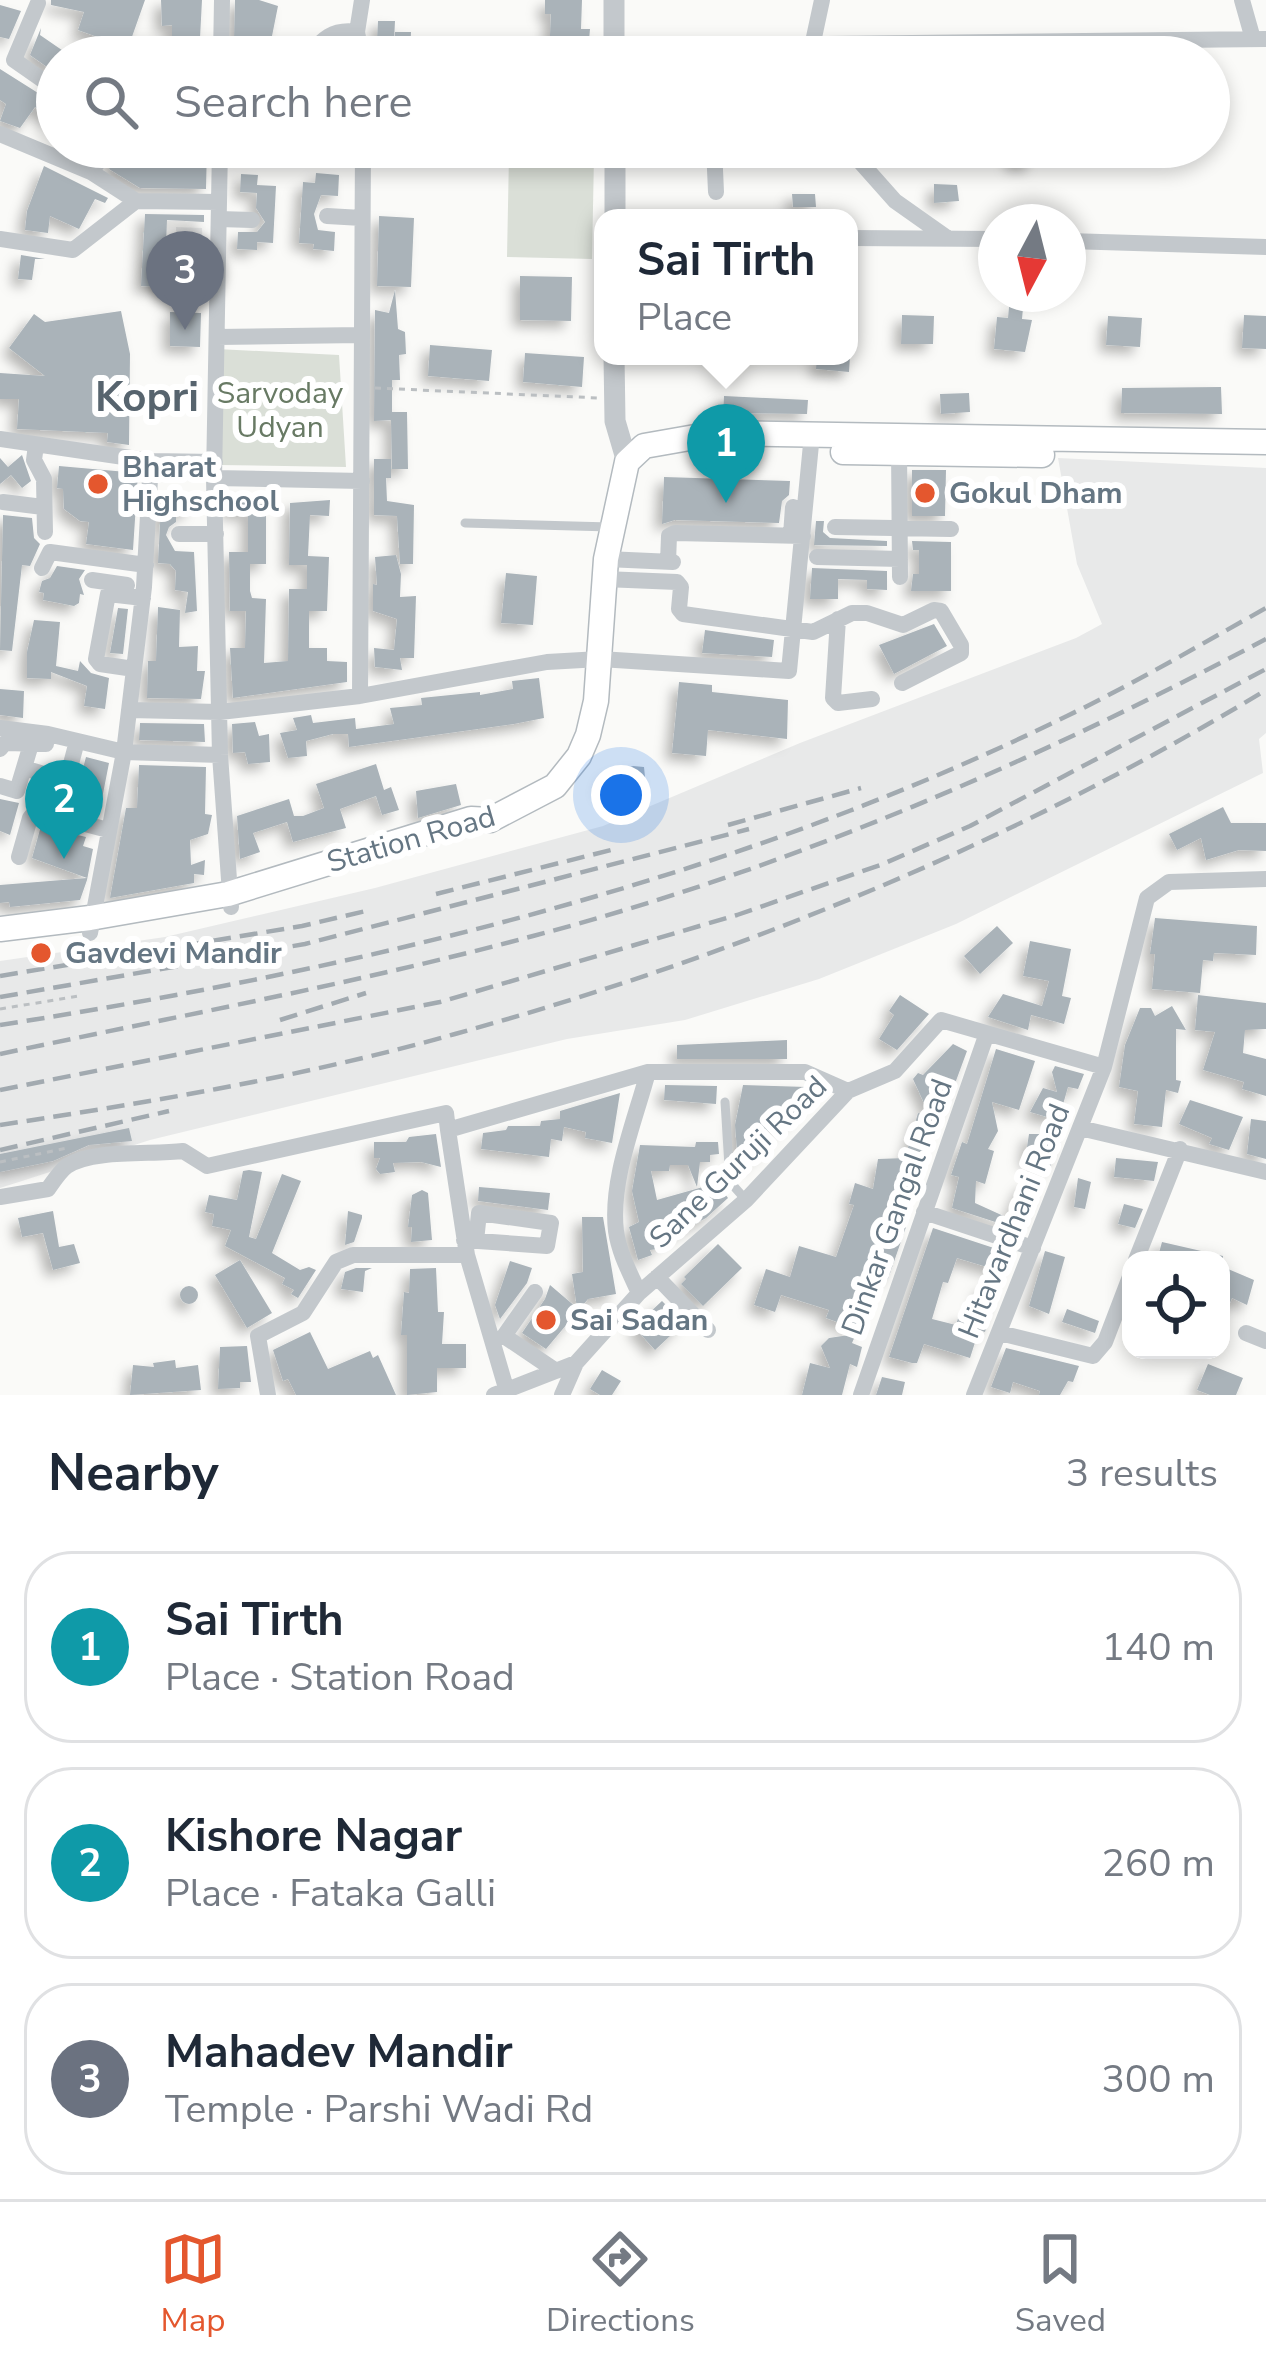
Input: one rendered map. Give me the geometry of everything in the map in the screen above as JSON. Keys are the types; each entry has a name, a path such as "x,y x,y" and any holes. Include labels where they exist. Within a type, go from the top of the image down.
{"main road":[{"path":"627,461 718,440 1260,451"},
{"name":"Station Road","path":"0,946 18,932 161,914 310,877 389,853 471,819 490,820 555,786 579,755 596,701 605,569 627,461"}],"street":[{"path":"221,36 222,0"},
{"path":"358,36 362,0"},
{"path":"614,0 614,36"},
{"path":"816,36 822,0"},
{"path":"1230,40 1260,39 1242,0"},
{"path":"36,75 14,60 38,3"},
{"path":"327,36 338,30 357,32"},
{"path":"0,134 36,149"},
{"path":"81,168 136,201 252,220"},
{"path":"91,172 94,168"},
{"path":"221,168 214,470 220,755 230,900"},
{"path":"360,696 363,168"},
{"path":"615,168 615,209"},
{"path":"715,168 716,192"},
{"path":"866,168 896,200 947,237"},
{"path":"0,239 73,250 136,201"},
{"path":"327,216 362,218"},
{"path":"858,238 978,238"},
{"path":"1086,242 1266,247"},
{"path":"217,337 360,335"},
{"path":"614,365 618,433 627,461"},
{"path":"0,440 214,470 362,481"},
{"path":"129,710 220,712 360,696 548,662 600,659 784,672 792,667 797,536 812,442"},
{"path":"817,557 900,568 899,528 911,445"},
{"path":"42,446 56,485"},
{"path":"42,446 34,460 44,479 46,532"},
{"path":"90,926 123,758 144,593 151,461"},
{"path":"3,502 43,506"},
{"path":"793,507 797,536"},
{"path":"835,527 951,529"},
{"path":"179,534 216,534"},
{"path":"605,569 670,562 671,534 797,536"},
{"path":"85,548 146,561"},
{"path":"42,568 50,552 146,561"},
{"path":"605,569 676,582 681,586 683,614 795,630 819,632 852,613 903,625 934,610 943,614 961,652 902,683"},
{"path":"92,580 144,593"},
{"path":"134,674 96,659 107,593 144,593"},
{"path":"838,619 833,698 838,703 872,699"},
{"path":"92,670 134,674"},
{"path":"0,728 123,758 220,755"},
{"path":"0,749 5,743 20,746 32,741 76,746"},
{"path":"0,786 17,791 32,741"},
{"path":"61,802 76,746"},
{"path":"24,768 86,787"},
{"path":"19,857 36,812 108,830"},
{"name":"Hitavardhani Road","path":"974,1395 1104,1067 1147,898 1169,882 1266,880"},
{"name":"Sane Guruji Road","path":"500,1392 577,1363 639,1293 746,1200 848,1091 895,1071 941,1020 1104,1067"},
{"name":"Dinkar Gangal Road","path":"861,1395 986,1036"},
{"path":"448,1130 647,1072 805,1072 848,1091"},
{"path":"639,1293 615,1228 620,1179 647,1072"},
{"path":"0,1197 48,1189 68,1165 135,1150 152,1155 183,1150 207,1166 446,1113 500,1392"},
{"path":"1080,1128 1266,1172"},
{"path":"1140,1251 1180,1149"},
{"path":"923,1212 1033,1248"},
{"path":"268,1395 258,1336 303,1313 336,1262 352,1255 469,1245"},
{"path":"657,1277 707,1330"},
{"path":"535,1292 504,1336 556,1371"},
{"path":"1000,1333 1093,1356 1105,1342 1122,1298"},
{"path":"1246,1333 1266,1341"},
{"path":"562,1395 577,1363"}],"lane":[{"path":"464,523 611,527"},
{"path":"724,1102 730,1182 746,1200"}],"path":[{"path":"361,387 614,398"},
{"path":"0,1009 79,996"},
{"path":"0,1162 85,1144"}],"shaded area":[{"path":"176,227 202,228 203,266 176,266"},
{"path":"1058,458 1266,468 1266,733 1259,739 1263,773 956,924 819,979 685,1020 567,1039 150,1140 0,1188 0,961 165,937 375,888 603,826 800,743 1076,638 1102,624 1077,564"}],"green space":[{"path":"509,168 594,168 592,259 507,257"},
{"name":"Sarvoday Udyan","path":"217,349 339,355 346,467 220,465"}],"building":[{"path":"51,0 145,0 132,36 95,36 78,30 84,12 51,5"},
{"path":"161,0 202,0 200,36 172,36 172,25 162,26"},
{"path":"235,0 278,6 272,36 234,36"},
{"path":"545,0 582,0 581,29 590,29 589,36 550,36 551,14 545,14"},
{"path":"0,5 21,11 9,39 0,37"},
{"path":"378,21 395,21 394,36 377,36"},
{"path":"0,69 36,92 36,108 20,128 0,121 6,104 0,100"},
{"path":"43,168 108,198 105,203 95,199 79,229 50,216 48,233 25,230"},
{"path":"206,168 206,189 140,188 109,169"},
{"path":"316,173 339,175 338,196 321,195 314,214 318,230 335,232 334,251 299,243 303,182 315,183"},
{"path":"241,174 258,175 257,185 276,186 273,243 257,242 257,250 237,249 238,232 257,232 265,222 256,208 257,193 240,192"},
{"path":"934,184 957,185 959,201 934,203"},
{"path":"792,194 815,194 816,207 793,207"},
{"path":"145,214 204,215 204,222 167,220 165,271 201,273 200,289 141,286"},
{"path":"379,216 414,218 411,287 377,286"},
{"path":"21,255 45,259 35,259 32,280 18,279"},
{"path":"520,276 572,277 571,321 520,320"},
{"path":"395,290 398,329 405,332 406,354 399,355 400,380 392,380 392,412 407,412 408,469 392,469 391,420 374,421 375,310 389,313"},
{"path":"121,311 130,354 129,445 107,442 108,433 17,429 19,399 0,399 0,373 45,376 9,348 34,314 45,322"},
{"path":"170,312 201,313 200,347 170,346"},
{"path":"1009,312 1023,312 1022,319 1032,320 1025,352 994,349 997,317 1008,318"},
{"path":"902,315 934,316 933,344 901,344"},
{"path":"1244,315 1266,316 1266,349 1242,348"},
{"path":"1108,316 1142,318 1140,347 1106,345"},
{"path":"430,345 492,350 489,381 428,376"},
{"path":"525,353 584,357 582,387 523,382"},
{"path":"816,365 849,365 849,372 816,369"},
{"path":"1221,387 1222,414 1121,413 1122,388"},
{"path":"969,393 970,412 941,414 940,394"},
{"path":"724,396 808,400 807,414 723,413"},
{"path":"22,455 31,481 22,488 11,475 0,484 0,458 8,467"},
{"path":"374,459 391,459 387,501 414,505 413,564 400,564 397,516 374,515"},
{"path":"59,466 138,473 133,550 86,544 89,522 64,509 63,489 57,488"},
{"name":"Gokul Dham","path":"912,470 946,470 945,516 912,516"},
{"path":"664,477 790,481 789,495 782,501 779,523 675,520 662,524"},
{"path":"228,495 250,495 250,504 266,504 266,564 250,564 252,598 266,599 264,663 288,661 289,589 307,589 307,565 289,565 290,503 330,500 329,516 310,515 308,556 329,557 327,611 309,611 309,648 327,648 327,661 347,662 347,682 233,698 230,648 245,648 246,611 230,611 229,552 248,552 248,513 228,513"},
{"path":"171,498 190,499 191,511 176,513 176,522 166,535 175,551 194,552 197,611 185,613 188,592 175,590 176,571 170,564 158,563 161,505"},
{"path":"3,515 32,518 34,538 40,544 30,566 22,565 12,651 0,650"},
{"path":"816,521 824,521 823,532 830,538 887,541 887,546 814,545"},
{"path":"912,541 951,542 951,591 911,591 913,574 919,574 919,550 913,550"},
{"path":"396,555 400,597 416,596 414,658 400,658 402,670 375,667 374,648 394,650 397,619 373,611 375,557"},
{"path":"57,566 85,570 79,579 84,595 80,594 74,606 43,600 44,593 39,592 42,581"},
{"path":"812,568 887,571 887,590 867,589 867,580 838,579 838,599 810,599"},
{"path":"506,573 537,576 533,625 501,623"},
{"path":"158,607 180,610 179,647 198,646 197,671 205,671 201,699 147,698 148,661 156,661"},
{"path":"118,608 128,609 123,654 110,653"},
{"path":"34,620 60,622 56,666 78,671 80,661 91,673 109,678 105,709 84,706 87,686 51,672 51,679 27,678"},
{"path":"934,624 947,646 894,674 879,645"},
{"path":"705,630 774,640 772,657 702,653"},
{"path":"539,678 544,718 349,747 348,734 333,734 306,741 307,756 288,758 280,733 297,730 293,718 311,715 313,723 355,718 356,729 394,724 390,708 422,705 421,698 480,695 513,689 512,681"},
{"path":"679,682 712,685 712,692 788,700 787,739 708,730 706,756 672,753"},
{"path":"0,689 24,691 23,718 0,715"},
{"path":"255,722 259,736 269,734 270,762 248,764 245,752 233,753 232,724"},
{"path":"140,723 204,724 205,742 139,740"},
{"path":"86,757 109,763 99,814 72,807 75,797 90,799 98,790 94,778 82,772"},
{"path":"376,764 384,790 391,787 399,810 382,815 376,796 340,809 346,828 293,842 287,822 253,833 260,852 240,859 237,816 289,799 294,816 303,816 324,808 316,784"},
{"path":"139,765 206,767 205,814 212,815 208,834 190,840 191,865 205,860 204,875 194,874 194,883 110,898 126,808 137,808"},
{"path":"644,767 646,787 613,794 603,788 609,774"},
{"path":"456,784 461,805 418,818 416,791"},
{"path":"0,799 19,803 10,835 0,831"},
{"path":"1223,807 1231,823 1266,823 1266,851 1239,850 1206,860 1201,838 1177,850 1169,834"},
{"path":"41,826 86,837 83,846 93,849 87,880 80,900 10,907 9,902 0,903 0,885 87,878 32,858"},
{"path":"1155,918 1257,926 1256,955 1214,953 1213,961 1203,960 1200,993 1152,989"},
{"path":"997,926 1013,943 980,974 964,956"},
{"path":"1030,941 1071,949 1062,996 1071,998 1064,1024 1031,1015 1028,1030 988,1017 1003,994 1042,1006 1049,981 1023,976"},
{"path":"900,995 929,1014 897,1050 879,1039"},
{"path":"1198,995 1266,1003 1266,1029 1245,1030 1243,1053 1266,1059 1266,1096 1242,1089 1244,1082 1203,1070 1215,1032 1195,1030"},
{"path":"1172,1006 1186,1030 1176,1029 1178,1093 1166,1090 1162,1127 1134,1124 1138,1091 1119,1087 1125,1045 1140,1008 1151,1008 1155,1016"},
{"path":"787,1040 787,1059 677,1059 677,1045"},
{"path":"953,1044 967,1051 946,1108 937,1105 912,1189 903,1185 890,1223 906,1227 888,1279 876,1275 857,1329 826,1318 829,1310 781,1295 775,1312 754,1305 766,1269 790,1277 799,1246 836,1257 854,1205 849,1204 855,1183 873,1189 878,1159 905,1158 918,1113 930,1116 913,1079"},
{"path":"996,1049 1035,1061 1019,1110 992,1102 998,1131 988,1149 994,1151 985,1184 976,1181 975,1203 1008,1218 1020,1188 1030,1179 1039,1190 1038,1198 1033,1198 1030,1218 1020,1215 1017,1229 952,1208 959,1177 951,1175 962,1142 967,1144"},
{"path":"1055,1066 1084,1074 1078,1089 1068,1087 1060,1115 1054,1119 1030,1112 1043,1088 1057,1092"},
{"path":"665,1085 717,1086 716,1104 664,1100"},
{"path":"743,1085 807,1087 806,1102 798,1102 794,1121 782,1118 779,1133 761,1129 764,1153 754,1155 750,1164 738,1163 735,1125"},
{"path":"620,1093 612,1143 585,1138 586,1132 564,1127 562,1141 551,1139 549,1157 481,1149 483,1133 508,1126 540,1126 541,1121 560,1119 560,1111"},
{"path":"1190,1100 1243,1117 1229,1150 1209,1144 1212,1138 1179,1124"},
{"path":"1251,1119 1266,1121 1266,1159 1247,1154"},
{"path":"129,1128 132,1141 89,1145 53,1161 0,1172 0,1154"},
{"path":"436,1134 441,1167 421,1162 393,1163 395,1172 380,1174 376,1169 380,1158 374,1158 374,1142 406,1142 409,1137"},
{"path":"1029,1134 1039,1134 1047,1144 1054,1139 1061,1142 1050,1167 1025,1160"},
{"path":"696,1142 718,1142 719,1154 710,1155 710,1162 700,1162 697,1187 688,1165 651,1171 657,1200 717,1183 728,1198 706,1218 638,1260 629,1227 639,1222 632,1191 640,1145 695,1147"},
{"path":"1116,1158 1158,1162 1154,1181 1114,1177"},
{"path":"243,1171 262,1172 249,1237 256,1239 282,1174 301,1181 272,1253 300,1270 316,1270 298,1298 282,1284 285,1278 225,1246 231,1230 212,1226 214,1214 205,1212 209,1195 237,1200"},
{"path":"1078,1178 1091,1182 1085,1209 1074,1207"},
{"path":"479,1187 550,1193 548,1210 478,1201"},
{"path":"422,1190 428,1193 432,1240 411,1242 412,1195"},
{"path":"1124,1204 1143,1209 1135,1228 1118,1224"},
{"path":"53,1211 59,1247 74,1244 80,1263 53,1270 43,1233 22,1237 18,1218"},
{"path":"348,1211 362,1218 354,1242 345,1245"},
{"path":"582,1217 603,1217 616,1294 588,1299 546,1349 522,1333 550,1285 577,1308 572,1274 583,1272"},
{"path":"933,1228 1006,1252 1000,1271 957,1258 948,1283 943,1282 932,1319 956,1325 959,1315 969,1317 977,1312 981,1287 993,1283 998,1291 985,1332 979,1330 970,1358 924,1344 917,1363 912,1363 889,1357"},
{"path":"1162,1242 1201,1251 1160,1251"},
{"path":"718,1244 742,1268 703,1306 681,1284"},
{"path":"1045,1251 1065,1257 1049,1314 1029,1306"},
{"path":"240,1260 272,1313 247,1328 215,1275"},
{"path":"510,1261 532,1268 527,1283 500,1319 495,1305"},
{"path":"372,1268 365,1271 363,1292 341,1289 345,1272"},
{"path":"436,1268 438,1312 444,1312 442,1344 466,1344 466,1368 437,1368 437,1392 407,1395 407,1335 401,1335 404,1292 409,1293 410,1269"},
{"path":"1230,1270 1254,1280 1247,1305 1232,1298 1230,1303"},
{"path":"189,1286 198,1295 189,1304 180,1295"},
{"path":"662,1301 684,1323 655,1350 634,1327"},
{"path":"1067,1309 1099,1321 1095,1333 1062,1322"},
{"path":"310,1332 328,1369 370,1351 373,1358 378,1355 396,1395 296,1395 288,1379 283,1381 273,1350"},
{"path":"856,1334 852,1343 862,1347 857,1367 850,1364 842,1395 802,1395 810,1363 830,1368 821,1346 829,1338"},
{"path":"247,1346 251,1382 218,1389 220,1347"},
{"path":"1006,1348 1079,1366 1073,1382 1068,1381 1060,1395 1039,1395 1040,1391 1013,1382 1010,1393 991,1387"},
{"path":"175,1360 176,1368 198,1365 201,1390 130,1395 133,1365 154,1367 153,1363"},
{"path":"1208,1364 1243,1378 1236,1395 1197,1390"},
{"path":"602,1370 621,1381 612,1395 590,1389"},
{"path":"882,1377 905,1382 902,1395 876,1395"}],"railway":[{"path":"0,1025 274,976 546,911 679,871 940,774 1092,703 1266,608"},
{"path":"0,1054 467,953 722,879 999,769 1266,639"},
{"path":"0,1090 440,1002 737,915 883,864 970,826 1266,669"},
{"path":"0,1125 343,1063 561,1003 666,968 770,931 973,845 1073,797 1266,690"},
{"path":"728,825 861,788"},
{"path":"0,997 305,944 749,829"},
{"path":"436,894 611,850"},
{"path":"0,976 366,911"},
{"path":"280,1020 366,993"},
{"path":"0,1150 169,1111"}],"place":[{"name":"Mahadev Mandir","path":"185,330"},
{"name":"Bharat Highschool","path":"98,484"},
{"name":"Gokul Dham","path":"925,493"},
{"name":"Sai Tirth","path":"726,503"},
{"name":"Kishore Nagar","path":"64,859"},
{"name":"Gavdevi Mandir","path":"41,953"},
{"name":"Sai Sadan","path":"546,1320"}],"district":[{"name":"Kopri","path":"147,396"}]}
